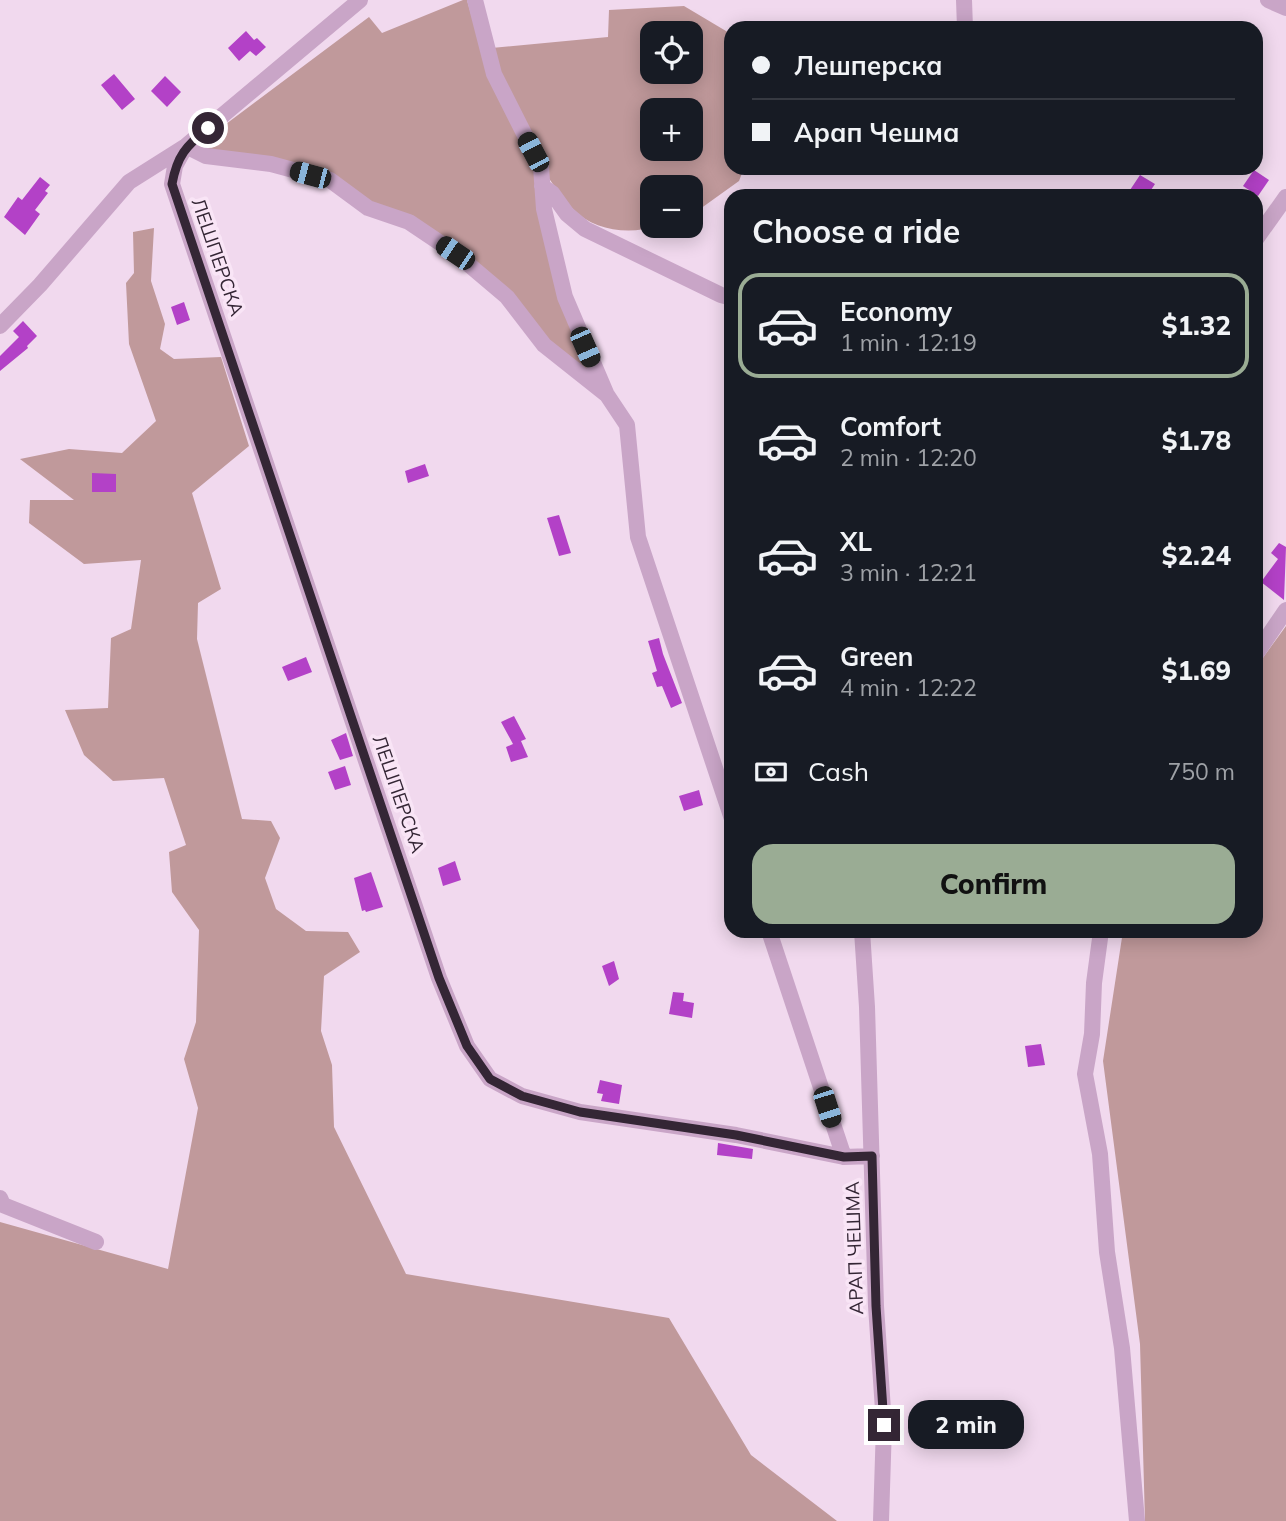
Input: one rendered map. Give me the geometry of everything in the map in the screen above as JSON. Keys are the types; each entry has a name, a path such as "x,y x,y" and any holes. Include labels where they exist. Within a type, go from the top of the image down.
{"street":[{"path":"0,326 40,285 129,182 186,146 360,0"},
{"path":"475,0 494,74 541,167 544,209 565,297 607,395 627,425 638,537 724,795"},
{"path":"964,0 965,21"},
{"path":"1268,0 1286,8"},
{"path":"186,146 206,156 271,164 330,180 368,208 409,222 455,253 507,298 544,345 607,395"},
{"name":"ЛЕШПЕРСКА","path":"186,146 175,166 172,184 435,965 467,1046 490,1079 522,1096 580,1112 736,1135 844,1157 872,1156"},
{"path":"542,186 552,193 567,214 584,229 724,296"},
{"path":"1263,229 1286,197"},
{"path":"1263,644 1286,610"},
{"path":"771,938 844,1157"},
{"name":"АРАП ЧЕШМА","path":"862,938 876,1306 884,1425 881,1521"},
{"path":"1100,938 1094,983 1092,1034 1085,1074 1100,1154 1107,1252 1122,1348 1137,1521"},
{"path":"0,1198 3,1205 96,1242"}],"shaded area":[{"path":"467,0 481,49 608,37 609,10 684,6 724,30 724,175 741,175 739,181 724,189 724,192 703,207 703,175 640,175 640,230 624,230 601,226 581,216 542,169 565,297 607,395 455,253 330,180 206,156 206,139 369,17 382,33"},
{"path":"154,228 151,281 165,324 160,349 174,359 221,357 249,446 192,493 221,589 198,603 197,639 242,819 271,821 280,838 265,878 276,909 306,931 348,932 360,952 324,976 321,1031 332,1065 334,1127 406,1274 669,1318 751,1455 837,1521 0,1521 0,1222 168,1269 198,1108 184,1059 196,1022 199,930 172,892 169,852 186,845 164,778 113,781 84,755 65,710 108,708 111,638 131,629 141,560 84,564 29,523 30,500 74,500 20,459 69,449 122,453 156,421 129,344 126,283 134,273 133,232"},
{"path":"1286,626 1286,1521 1145,1521 1140,1344 1103,1061 1122,938 1263,938 1263,658"}],"building":[{"path":"246,31 266,47 256,56 250,51 239,61 228,48"},
{"path":"114,74 135,99 122,110 101,85"},
{"path":"165,76 181,92 167,107 151,91"},
{"path":"1140,175 1155,184 1152,189 1131,189"},
{"path":"1251,175 1262,175 1269,180 1263,189 1248,189 1243,186"},
{"path":"40,177 50,185 45,191 48,193 35,210 40,214 25,235 4,217 18,197 22,200"},
{"path":"184,302 190,320 177,325 171,307"},
{"path":"23,321 37,336 28,348 0,371 0,356 19,337 13,331"},
{"path":"425,464 429,476 408,483 405,471"},
{"path":"92,473 116,474 116,492 92,492"},
{"path":"559,515 571,553 559,556 547,518"},
{"path":"1279,543 1286,547 1284,600 1263,584 1263,579 1278,559 1271,553"},
{"path":"659,638 682,703 671,708 662,686 657,687 652,673 657,671 648,641"},
{"path":"306,657 312,672 288,681 282,667"},
{"path":"514,716 526,739 521,741 528,757 511,762 506,747 513,744 501,722"},
{"path":"346,733 353,756 340,760 331,740"},
{"path":"345,766 351,785 335,790 328,772"},
{"path":"699,790 703,805 684,811 679,796"},
{"path":"455,861 461,880 443,886 438,868"},
{"path":"371,872 383,907 366,912 362,911 354,878"},
{"path":"614,961 619,979 609,986 602,966"},
{"path":"673,992 684,993 683,1001 694,1003 692,1018 669,1014"},
{"path":"1041,1044 1045,1065 1028,1067 1025,1046"},
{"path":"600,1080 622,1085 619,1104 601,1101 603,1094 597,1093"},
{"path":"718,1143 753,1149 752,1159 717,1155"}],"route":[{"path":"208,128 186,146 175,166 172,184 439,978 467,1046 490,1079 522,1096 580,1112 736,1135 844,1157 872,1156 876,1306 884,1425"}]}
